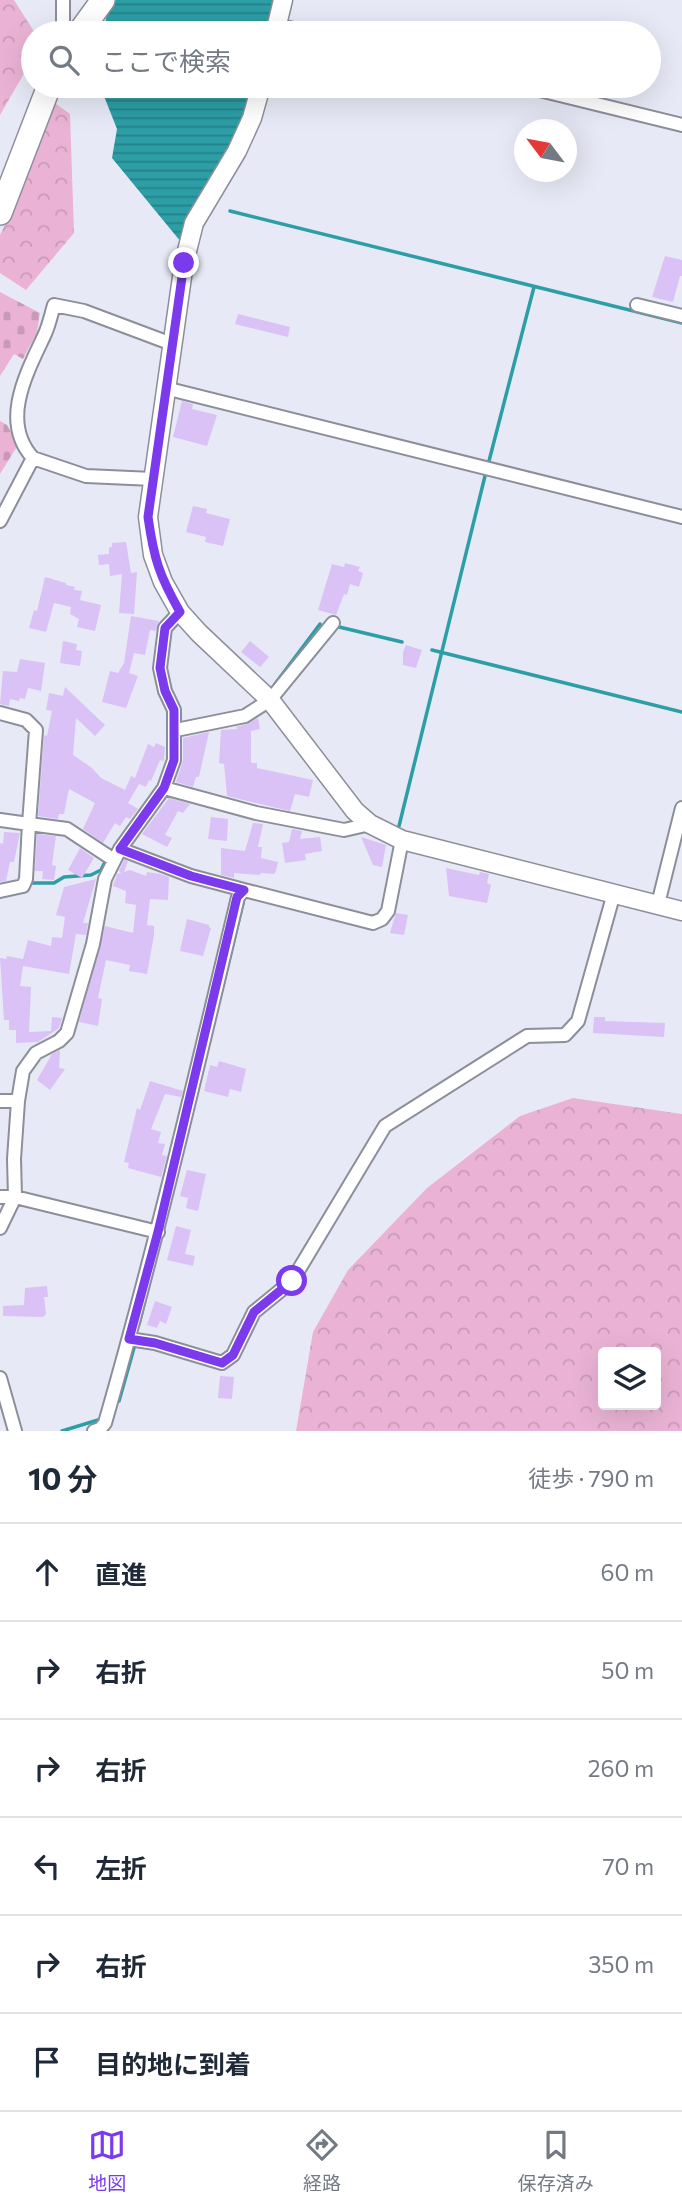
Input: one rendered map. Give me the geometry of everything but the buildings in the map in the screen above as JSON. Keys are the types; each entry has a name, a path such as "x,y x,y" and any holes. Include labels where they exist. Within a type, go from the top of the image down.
{"highway":[{"path":"81,21 103,0"},
{"path":"0,213 44,98"}],"street":[{"path":"64,0 69,21"},
{"path":"278,21 283,0"},
{"path":"258,98 237,151 194,223 184,263 148,517 153,555 163,582 180,612 198,633 270,700 355,811 370,824 402,840 682,911"},
{"path":"572,98 682,125"},
{"path":"153,479 86,476 33,458 24,450 13,425 12,415 26,372 46,332 54,305 84,311 172,344"},
{"path":"637,305 682,316"},
{"path":"165,388 682,517"},
{"path":"0,521 33,458"},
{"path":"0,1228 15,1197 18,1101 23,1071 36,1053 59,1041 67,1033 93,944 105,879 117,855 164,788 174,760 174,710 165,691 160,668 165,628 180,612"},
{"path":"176,730 245,716 270,700 333,623"},
{"path":"0,713 26,720 36,730 26,879 23,886 0,891"},
{"path":"164,788 256,813 344,830 370,824"},
{"path":"658,904 682,808"},
{"path":"0,820 67,829 117,855 373,923 382,919 388,911 402,840"},
{"path":"94,1431 105,1423 129,1339 158,1232 237,897 244,890"},
{"path":"129,1339 155,1343 222,1363 233,1355 254,1312 292,1281 385,1126 527,1036 565,1035 578,1021 614,893"},
{"path":"0,1101 18,1101"},
{"path":"0,1197 15,1197 158,1232"},
{"path":"0,1378 15,1431"}],"green space":[{"path":"0,0 14,0 27,21 21,21 21,79 0,115"},
{"path":"52,101 70,114 74,233 26,290 0,273 0,235 21,192"},
{"path":"0,292 40,313 37,332 23,359 14,354 0,376"},
{"path":"0,421 7,425 18,445 0,474"},
{"path":"573,1098 682,1114 682,1431 296,1431 313,1332 348,1270 427,1188 520,1116"}],"water":[{"path":"110,0 274,0 269,21 106,21"},
{"path":"105,98 250,98 245,118 214,176 191,208 181,242 112,158 117,129"}],"waterway":[{"path":"230,211 682,323"},
{"path":"489,461 534,287"},
{"path":"399,826 485,476"},
{"path":"275,684 320,624"},
{"path":"335,626 402,642"},
{"path":"432,650 682,712"},
{"path":"30,883 54,883 64,877 91,875 101,870 106,860"},
{"path":"221,993 243,903"},
{"path":"139,1324 149,1284"},
{"path":"119,1401 134,1348"},
{"path":"62,1431 98,1420"}],"route":[{"path":"184,263 148,517 153,555 163,582 180,612 165,628 160,668 165,691 174,710 174,760 164,788 120,849 191,876 244,890 237,897 158,1232 129,1339 155,1343 222,1363 233,1355 254,1312 292,1281"}]}
